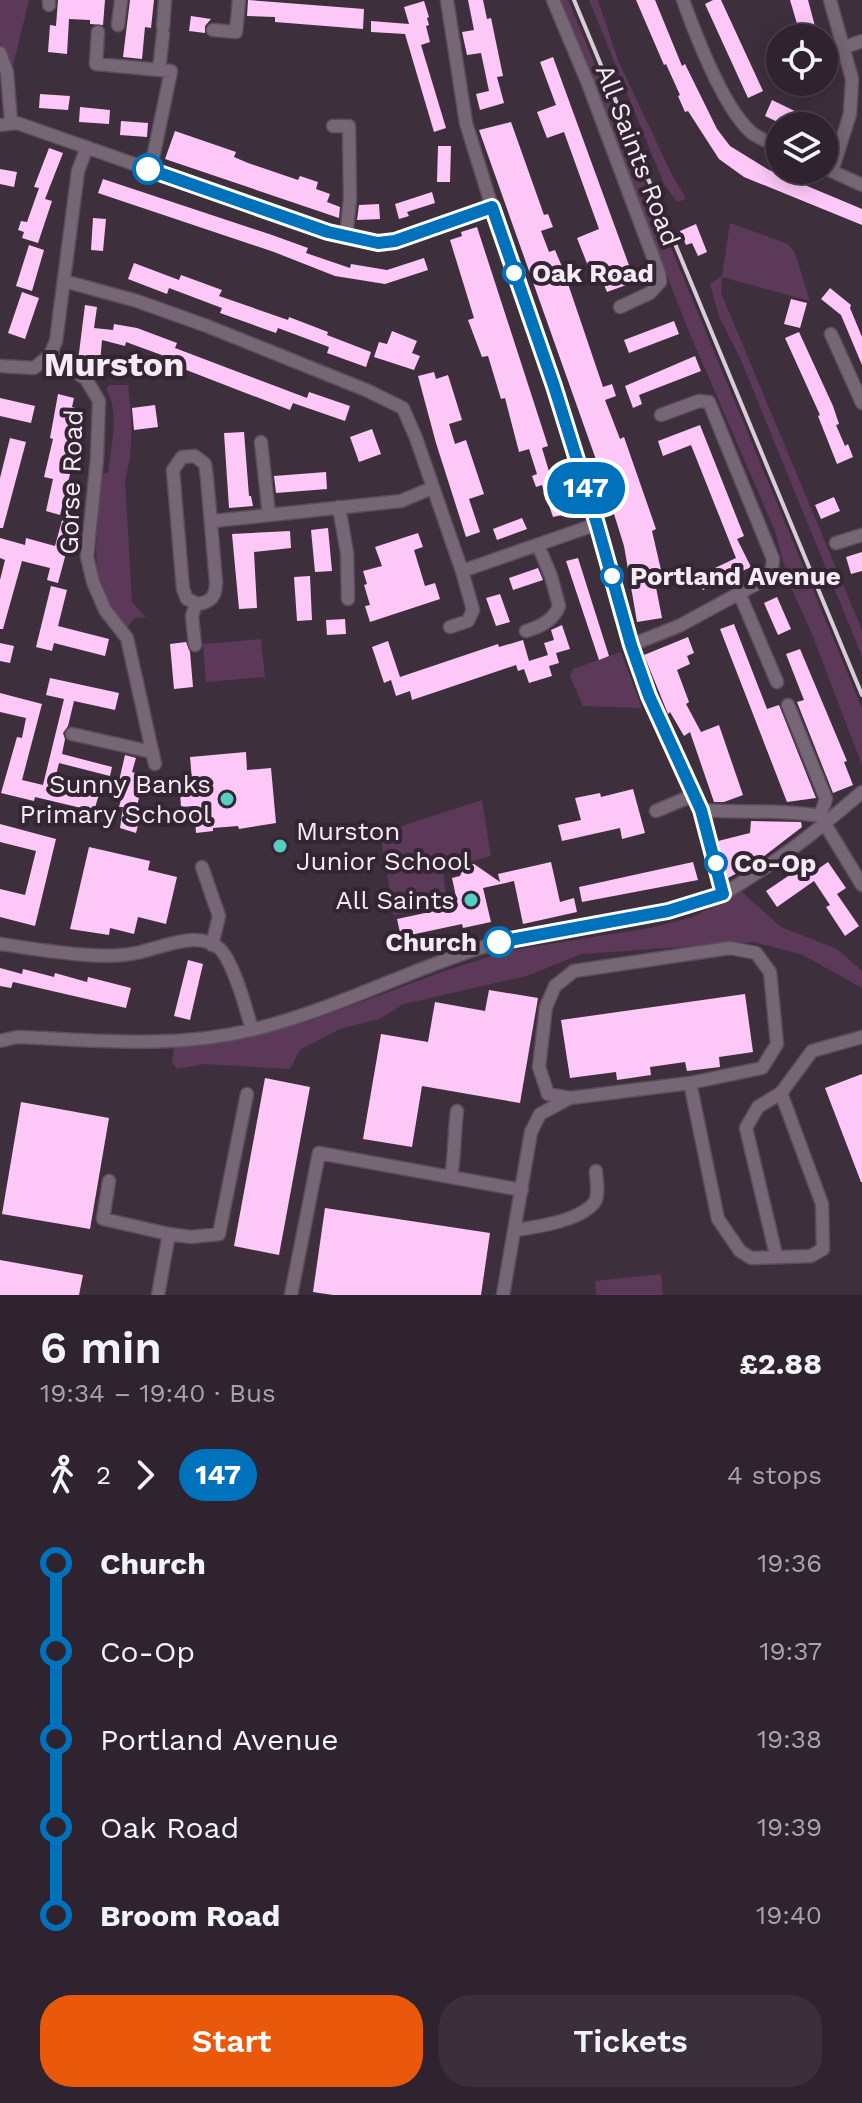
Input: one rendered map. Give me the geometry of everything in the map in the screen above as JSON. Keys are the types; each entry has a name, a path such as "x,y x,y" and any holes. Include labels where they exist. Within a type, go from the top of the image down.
{"street":[{"path":"118,25 121,0"},
{"path":"159,70 165,0"},
{"path":"213,30 236,32 239,0"},
{"path":"447,0 466,123 554,386 631,645 649,696 701,810 723,894"},
{"name":"All Saints Road","path":"553,0 659,273 660,282 650,293 620,307"},
{"path":"683,0 727,100 738,118 754,134 766,140"},
{"path":"830,0 857,101 838,147"},
{"path":"98,32 96,64 171,71 148,169"},
{"path":"843,48 862,41"},
{"path":"0,53 7,72 6,123 87,147 346,236 378,243 395,241 492,207"},
{"path":"333,126 349,126 350,200 346,236"},
{"path":"0,366 34,368 50,355 56,341 78,171 87,147"},
{"path":"838,174 862,185"},
{"path":"64,281 137,301 207,326 403,408 416,438 473,610 468,621 450,627"},
{"path":"831,334 862,403"},
{"name":"Gorse Road","path":"50,355 86,379 99,401 87,557 105,610 127,638 153,758 72,734"},
{"path":"631,645 679,626 771,576 773,559 709,402 699,401 661,415"},
{"path":"261,442 266,515"},
{"path":"195,456 205,464 213,521 216,590 210,601 196,604 187,599 183,589 173,470 182,457 195,456"},
{"path":"213,521 401,501 432,488"},
{"path":"339,507 347,553 348,599"},
{"path":"462,571 597,524"},
{"path":"836,543 862,535"},
{"path":"526,631 539,627 559,606 538,545"},
{"path":"740,595 777,682"},
{"path":"195,645 192,616 196,604"},
{"path":"788,705 826,799 823,819 862,885"},
{"path":"0,1041 17,1037 141,1044 190,1041 252,1030 321,1009 499,942 668,911 723,894 767,867 823,819 862,792"},
{"path":"656,811 694,795"},
{"path":"701,810 751,813 791,811 823,819"},
{"path":"202,867 219,916 212,945"},
{"path":"0,944 109,955 135,953 180,942 206,941 222,950 252,1030"},
{"path":"730,948 756,953 770,972 777,1044 762,1068 690,1083 570,1098 548,1094 539,1067 546,1007 555,986 574,971 730,948"},
{"path":"776,1255 746,1128 758,1107 781,1093 812,1051 862,1037"},
{"path":"690,1083 718,1219 740,1251 751,1258 811,1256 823,1249 822,1204 781,1093"},
{"path":"109,1181 102,1218 169,1234 191,1237 219,1234 247,1094"},
{"path":"503,1295 531,1132 540,1114 570,1098"},
{"path":"451,1177 457,1111"},
{"path":"291,1295 319,1153 522,1190"},
{"path":"515,1230 554,1224 592,1204 597,1195 596,1171"},
{"path":"158,1295 169,1234"}],"shaded area":[{"path":"0,0 29,0 12,70 0,43"},
{"path":"560,0 568,0 862,708 862,765 789,583 775,531 687,327"},
{"path":"589,0 598,0 618,60 686,199 677,202 664,184"},
{"path":"730,223 788,244 795,253 810,301 722,277 721,293 862,630 862,656 740,358 719,316 710,284 722,276"},
{"path":"109,385 128,385 131,433 125,481 132,602 146,617 135,618 126,629 102,592 97,569 101,473 108,473 113,430 113,407 106,389"},
{"path":"261,639 265,677 206,682 203,644"},
{"path":"621,652 642,708 583,706 570,676 573,669"},
{"path":"482,800 491,856 443,869 447,905 394,915 380,833"},
{"path":"741,891 781,927 837,949 862,971 862,988 803,955 755,942 581,954 527,976 404,1004 379,1019 340,1029 300,1050 290,1069 204,1064 177,1069 172,1062 174,1048 247,1038 307,1022 507,951 650,928 693,917"},
{"path":"661,1274 663,1295 596,1295 595,1281"}],"building":[{"path":"58,0 105,0 103,25 90,24 90,20 69,19 67,54 48,52 50,25 56,26"},
{"path":"130,0 154,0 151,28 145,27 142,59 123,57"},
{"path":"248,0 364,9 363,29 275,22 275,17 247,16"},
{"path":"468,0 483,0 487,19 491,18 503,76 497,77 504,103 480,110 476,94 489,91 481,53 467,55 462,32 474,30"},
{"path":"636,0 655,0 682,66 685,64 717,129 730,146 766,168 766,184 802,184 862,209 862,225 744,177 719,159 688,111 685,112"},
{"path":"721,0 763,91 748,98 705,4"},
{"path":"790,0 808,0 814,24 797,24"},
{"path":"424,1 429,17 429,25 426,26 430,42 421,45 446,128 434,132 405,34 371,32 371,21 409,24 404,7"},
{"path":"191,16 211,19 205,26 205,33 189,31"},
{"path":"553,57 630,268 635,266 640,280 607,292 599,272 590,271 577,238 599,229 564,132 547,138 537,112 556,105 540,62"},
{"path":"40,94 70,96 68,110 39,108"},
{"path":"772,100 797,112 767,112"},
{"path":"80,107 110,110 109,124 79,122"},
{"path":"121,121 148,123 147,137 120,135"},
{"path":"511,122 544,215 548,214 553,227 541,231 549,252 555,250 563,269 603,387 612,384 616,396 605,400 620,439 624,437 656,529 652,531 661,570 653,572 662,618 637,622 624,546 605,485 479,130"},
{"path":"175,131 236,152 234,157 248,163 298,180 300,176 318,182 316,189 330,194 327,202 340,207 339,218 165,159"},
{"path":"438,146 451,146 450,182 437,182"},
{"path":"49,148 63,153 45,199 52,201 38,243 22,238 24,232 18,230 21,221 27,222 39,188 34,187"},
{"path":"0,169 17,172 14,187 0,184"},
{"path":"103,179 272,235 308,248 306,253 350,268 351,264 387,270 424,258 428,270 385,284 335,276 274,252 98,193"},
{"path":"432,192 435,203 407,212 409,216 399,219 395,204"},
{"path":"379,204 380,219 357,220 359,205"},
{"path":"93,218 106,219 103,251 91,250"},
{"path":"696,224 707,252 698,256 692,243 686,245 680,231"},
{"path":"477,227 548,446 542,448 562,515 553,517 542,485 536,487 532,476 537,474 529,449 519,452 505,398 501,399 488,356 482,357 468,320 474,318 450,240 462,236 461,232"},
{"path":"29,245 44,250 32,291 16,286"},
{"path":"134,263 179,280 181,275 222,290 219,296 328,332 327,335 371,352 366,367 327,353 329,347 278,328 276,333 220,313 222,308 169,288 167,294 128,279"},
{"path":"830,288 851,305 862,337 862,365 841,315 821,299"},
{"path":"22,292 39,298 25,339 8,333"},
{"path":"791,299 807,303 800,328 784,324"},
{"path":"85,305 97,307 94,328 113,330 114,324 137,328 177,343 175,348 307,398 309,392 350,406 345,421 293,403 290,410 176,366 178,361 126,342 125,346 102,340 100,363 78,361"},
{"path":"674,321 679,334 629,353 624,340"},
{"path":"392,331 417,341 412,353 420,356 414,370 374,357 379,342 387,344"},
{"path":"799,332 833,406 839,424 836,425 845,446 848,444 853,457 837,464 820,415 785,338"},
{"path":"695,356 701,371 639,395 642,404 633,408 625,386"},
{"path":"434,372 436,379 448,375 462,420 449,424 455,444 466,440 484,494 469,499 480,532 466,537 418,376"},
{"path":"58,394 74,398 72,407 75,408 63,473 70,474 60,515 46,511 53,479 44,477 53,439 50,438"},
{"path":"0,398 35,406 31,423 0,416"},
{"path":"155,405 158,427 134,430 132,408"},
{"path":"700,425 744,536 737,539 751,567 703,590 696,577 736,558 691,445 663,456 658,441"},
{"path":"372,429 381,454 359,462 350,437"},
{"path":"244,432 249,496 253,506 229,508 224,433"},
{"path":"10,438 26,442 3,528 0,528 0,478"},
{"path":"326,472 327,489 276,493 274,476"},
{"path":"834,497 840,511 821,519 815,505"},
{"path":"64,513 76,516 58,583 47,580 50,568 22,561 3,629 0,629 0,580 5,560 0,558 0,538 25,545 26,538 55,546"},
{"path":"522,518 527,529 497,540 493,529"},
{"path":"328,528 332,571 315,572 311,530"},
{"path":"290,531 291,548 254,552 257,608 239,609 232,534"},
{"path":"418,533 423,547 414,550 425,586 435,583 440,599 370,622 365,606 370,605 363,571 382,566 375,547"},
{"path":"862,552 862,571 851,574 846,557"},
{"path":"578,558 609,656 599,660 566,561"},
{"path":"538,568 543,580 513,590 509,578"},
{"path":"310,576 312,620 297,621 294,577"},
{"path":"51,586 67,590 58,626 109,639 105,656 54,643 52,651 36,647"},
{"path":"500,594 510,622 496,626 486,598"},
{"path":"777,597 791,629 778,635 764,603"},
{"path":"345,619 346,634 327,635 326,620"},
{"path":"734,624 767,709 779,705 816,798 787,802 720,629"},
{"path":"562,625 570,649 556,653 559,663 549,666 552,676 529,683 524,669 518,671 516,665 412,700 410,691 396,696 391,680 384,683 372,647 388,641 400,677 498,644 499,647 523,640 529,661 548,655 544,643 554,640 551,630"},
{"path":"688,637 694,653 687,656 690,664 677,670 689,702 686,704 701,732 719,725 743,795 724,802 714,802 690,732 684,736 670,712 668,714 644,655"},
{"path":"186,642 190,652 193,687 174,689 170,644"},
{"path":"0,643 14,646 10,663 0,661"},
{"path":"800,649 847,761 844,762 853,785 833,793 797,702 804,700 786,654"},
{"path":"50,678 119,693 115,710 74,701 68,726 63,733 62,754 112,767 110,776 59,763 54,783 99,794 94,811 35,797 34,801 1,793 17,737 22,738 26,718 0,712 0,693 42,704 22,780 43,785 64,699 46,695"},
{"name":"Sunny Banks Primary School","path":"246,752 247,770 271,768 276,823 239,829 238,826 213,828 213,831 196,833 194,806 181,807 180,792 193,791 190,757"},
{"path":"125,755 136,758 132,772 139,774 136,833 120,828 122,796 116,794"},
{"path":"633,789 645,833 622,839 620,828 562,841 558,825 581,820 575,798 600,793 601,797"},
{"path":"751,821 801,822 802,827 755,863 728,878 718,841 750,833"},
{"path":"0,824 56,839 35,926 0,917 0,889 25,895 36,851 0,842"},
{"path":"89,847 150,861 148,870 177,877 166,924 138,917 134,934 110,928 109,935 70,929"},
{"path":"812,860 818,869 828,862 846,888 837,894 859,926 845,936 814,881 777,907 766,891"},
{"path":"551,862 560,902 574,898 577,912 523,924 514,881 483,888 491,922 463,928 462,924 415,934 418,949 404,951 397,919 458,906 452,878 460,876 465,865 474,864 500,882 498,874"},
{"path":"693,862 698,880 582,902 579,887"},
{"path":"188,960 203,964 190,1020 174,1016"},
{"path":"0,968 22,974 23,969 54,977 55,973 87,982 88,977 131,988 126,1008 13,982 11,988 0,986"},
{"path":"489,990 538,998 520,1103 422,1086 412,1147 363,1139 381,1034 428,1042 435,1002 485,1011"},
{"path":"745,994 753,1052 719,1057 720,1067 687,1071 685,1062 650,1067 651,1075 617,1080 616,1072 570,1078 561,1020"},
{"path":"862,1074 862,1182 861,1182 825,1088"},
{"path":"265,1078 310,1087 279,1255 234,1246"},
{"path":"21,1102 109,1118 90,1229 2,1214"},
{"path":"325,1208 490,1233 481,1295 333,1295 313,1292"},
{"path":"0,1260 83,1275 79,1295 0,1295"}],"railway":[{"path":"574,0 862,695"}],"bus line":[{"name":"147","path":"148,169 328,232 378,243 395,241 492,207 554,386 631,645 649,696 701,810 723,894 668,911 499,942"}],"place":[{"name":"Oak Road","path":"514,273"},
{"name":"Portland Avenue","path":"612,576"},
{"name":"Sunny Banks Primary School","path":"227,799"},
{"name":"Murston Junior School","path":"280,846"},
{"name":"Co-Op","path":"716,863"},
{"name":"All Saints","path":"471,900"},
{"name":"Church","path":"499,942"}],"district":[{"name":"Murston","path":"114,364"}]}
